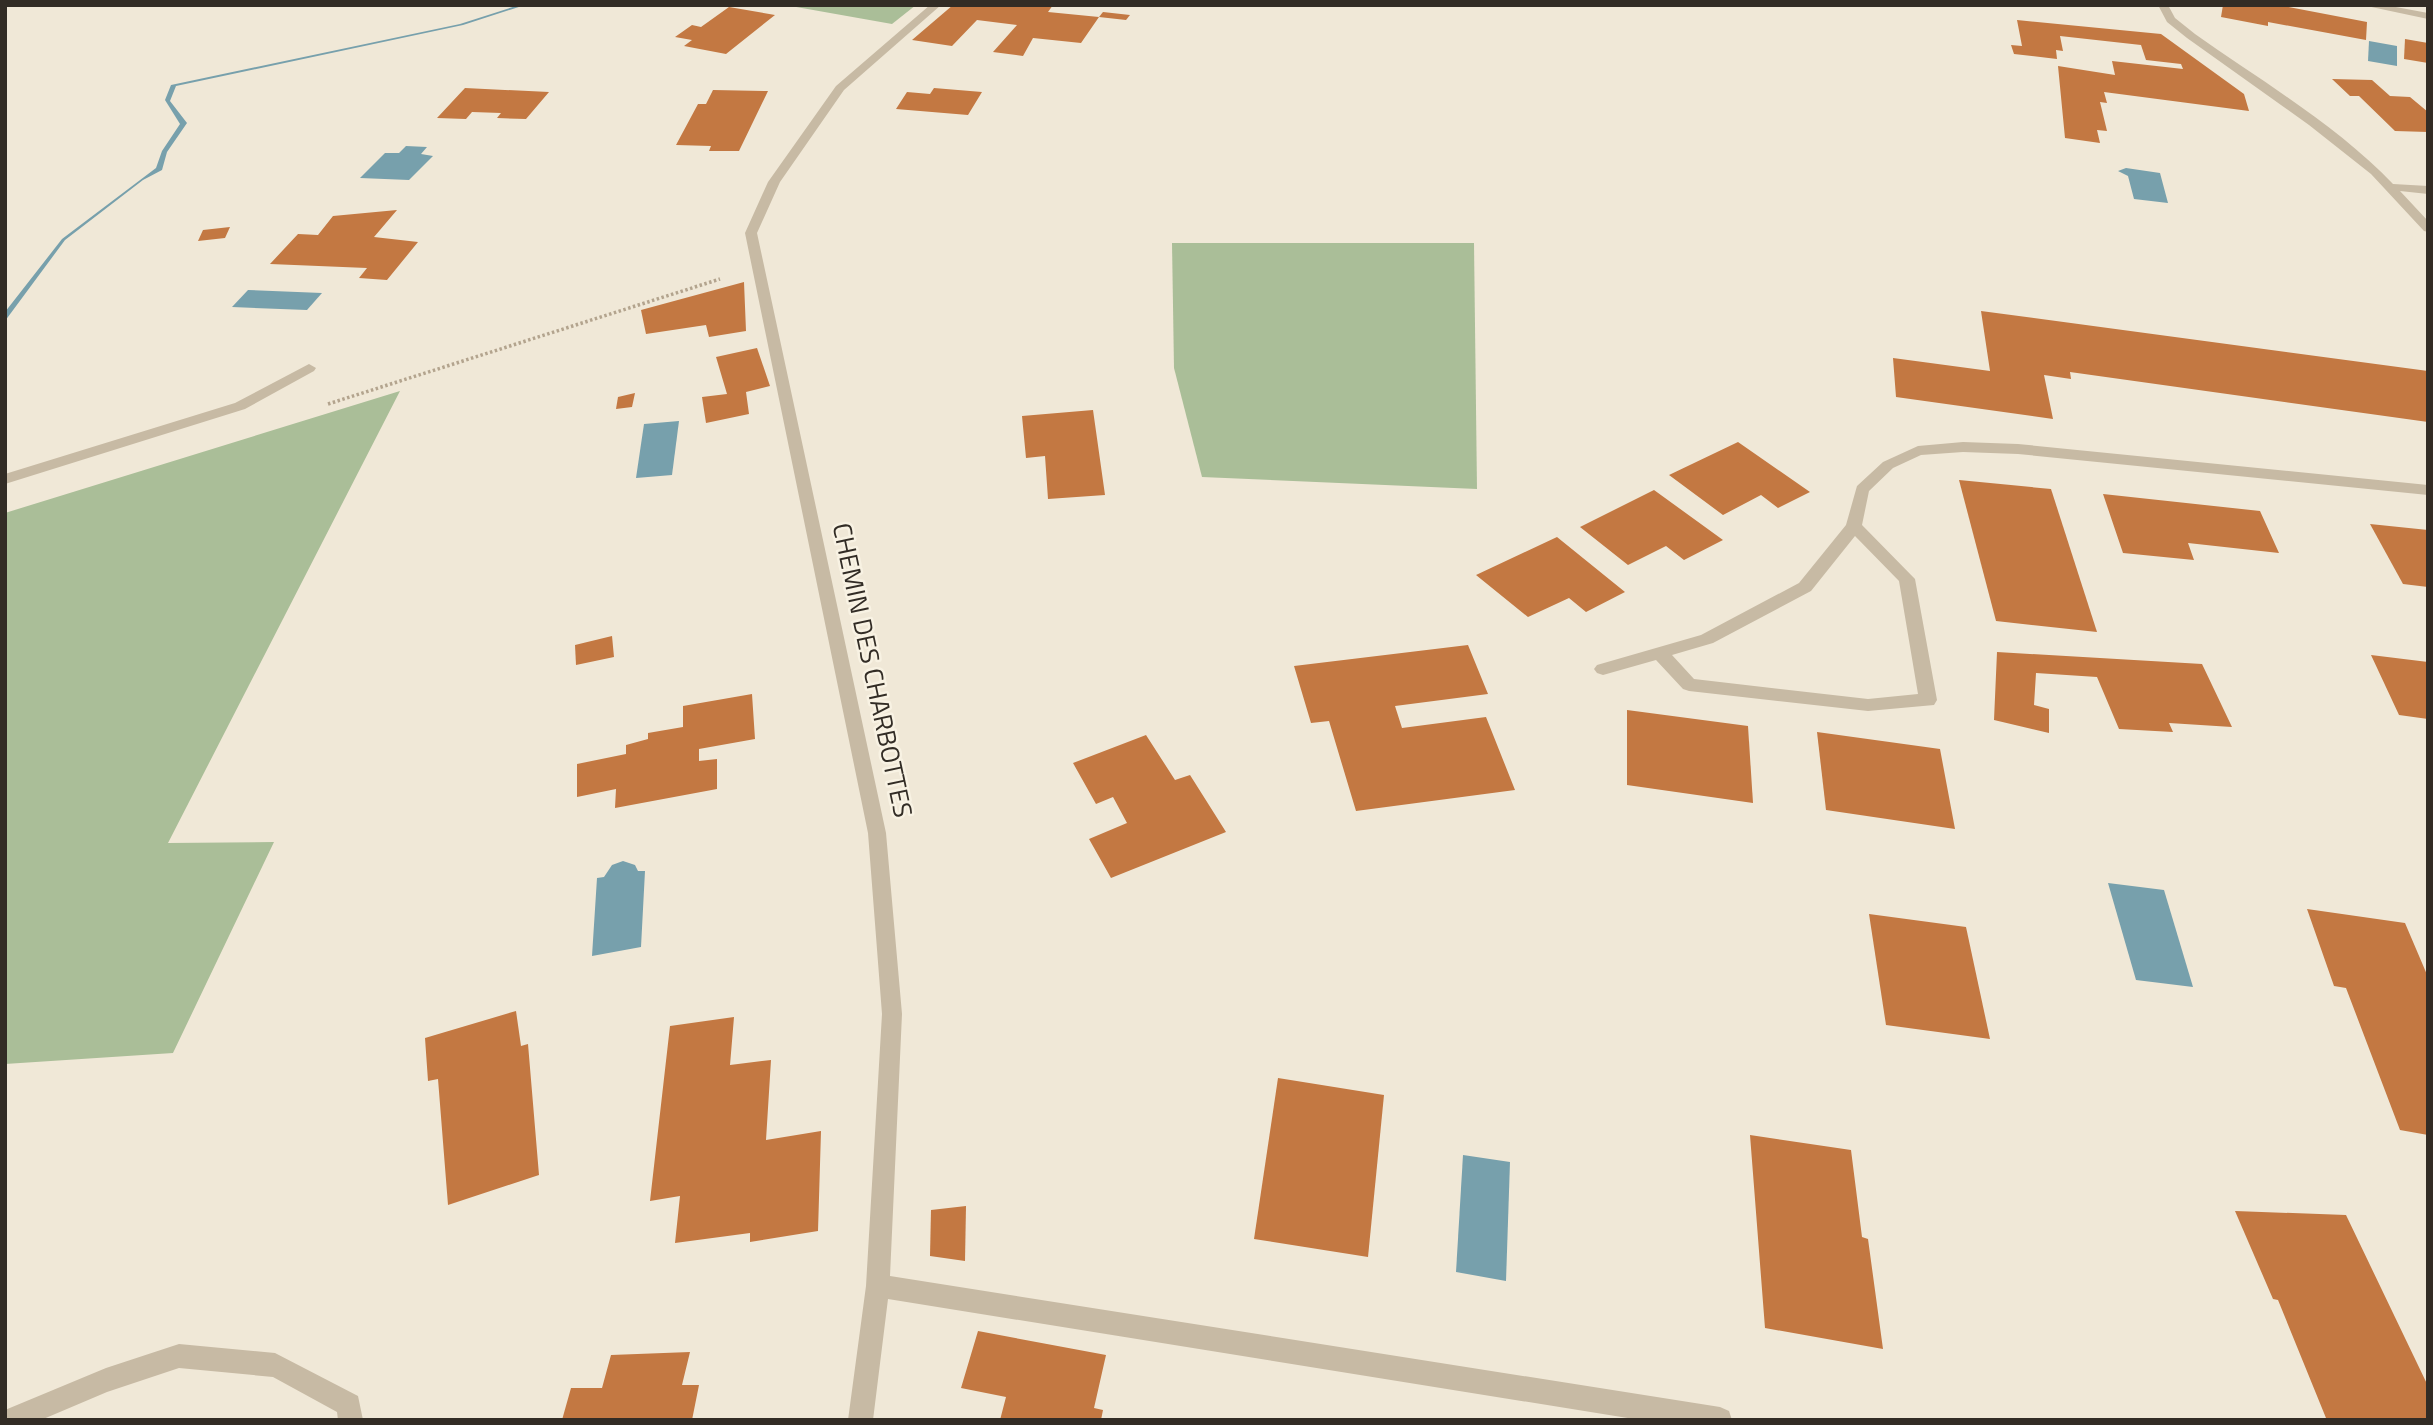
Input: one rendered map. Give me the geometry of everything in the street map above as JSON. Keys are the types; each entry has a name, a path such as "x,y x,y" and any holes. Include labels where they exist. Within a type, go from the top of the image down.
{"street":[{"name":"CHEMIN DES CHARBOTTES","path":"860,1420 878,1286 892,1014 877,833 751,233 774,182 840,89 936,5"},
{"path":"2163,5 2172,20 2192,36 2313,122 2375,172 2428,228"},
{"path":"2367,5 2428,16"},
{"path":"2390,187 2428,190"},
{"path":"5,480 240,406 309,368"},
{"path":"1602,669 1707,639 1805,587 1854,526 1862,489 1888,465 1918,451 1963,447 2018,449 2428,490"},
{"path":"1660,652 1689,685 1868,705 1928,700 1907,579 1854,526"},
{"path":"878,1286 1720,1420"},
{"path":"11,1420 106,1380 179,1356 275,1365 349,1405 351,1420"}],"path":[{"path":"661,299 757,265"}],"green space":[{"path":"785,5 916,5 892,24"},
{"path":"1172,243 1474,243 1477,489 1202,477 1174,368"},
{"path":"400,391 168,843 274,842 173,1053 5,1064 5,513"}],"water":[{"path":"525,5 463,25 176,86 170,101 187,123 167,152 162,170 143,180 65,240 5,321 5,312 62,239 156,168 162,151 180,124 165,100 171,85 460,24"},
{"path":"2369,41 2397,46 2397,66 2368,61"},
{"path":"406,146 427,147 421,154 433,156 409,180 360,178 385,153 399,153"},
{"path":"2126,168 2160,173 2168,203 2134,199 2128,176 2118,171"},
{"path":"248,290 322,293 307,310 232,307"},
{"path":"679,421 672,475 636,478 644,424"},
{"path":"623,861 635,865 638,871 645,871 641,947 592,956 597,878 604,877 612,865"},
{"path":"2108,883 2164,890 2193,987 2136,980"},
{"path":"1463,1155 1510,1162 1506,1281 1456,1272"}],"building":[{"path":"953,5 1053,5 1048,12 1099,17 1081,43 1033,38 1023,56 993,52 1017,25 977,20 952,46 912,40"},
{"path":"2223,5 2278,5 2367,22 2366,40 2268,22 2268,26 2221,17"},
{"path":"729,7 775,15 726,54 684,46 692,40 675,37 692,25 701,27"},
{"path":"1103,12 1130,15 1126,20 1099,17"},
{"path":"2017,20 2161,34 2244,94 2249,111 2104,92 2107,103 2100,102 2107,131 2097,130 2100,143 2065,138 2058,66 2115,75 2112,61 2183,69 2181,64 2146,60 2141,45 2060,36 2063,51 2056,50 2057,59 2014,54 2011,45 2022,46"},
{"path":"2405,39 2428,43 2428,63 2404,59"},
{"path":"2332,79 2372,80 2390,96 2410,97 2428,112 2428,132 2395,131 2359,96 2350,96"},
{"path":"465,88 549,92 526,119 497,118 501,113 472,112 466,119 437,118"},
{"path":"934,88 982,92 968,115 896,109 907,92 930,94"},
{"path":"713,90 768,91 739,151 709,151 711,146 676,145 698,104 706,104"},
{"path":"397,210 374,237 418,242 387,280 359,278 367,268 270,264 298,234 318,235 333,216"},
{"path":"230,227 225,238 198,241 203,230"},
{"path":"744,282 746,331 709,337 706,325 646,334 641,310"},
{"path":"1981,311 2428,371 2428,422 2070,372 2071,379 2044,375 2053,419 1896,397 1893,358 1990,371"},
{"path":"757,348 770,386 746,392 749,414 706,423 702,397 727,394 716,357"},
{"path":"635,393 632,407 616,409 618,397"},
{"path":"1093,410 1105,495 1048,499 1045,456 1026,458 1022,416"},
{"path":"1738,442 1810,492 1778,508 1761,495 1723,515 1669,475"},
{"path":"1959,480 2051,489 2097,632 1996,621"},
{"path":"1654,490 1723,540 1684,560 1666,546 1628,565 1580,527"},
{"path":"2103,494 2260,511 2279,553 2188,543 2194,560 2123,553"},
{"path":"2370,524 2428,530 2428,587 2403,584"},
{"path":"1557,537 1625,592 1586,612 1569,598 1528,617 1476,575"},
{"path":"612,636 614,657 576,665 575,645"},
{"path":"1468,645 1488,694 1395,706 1402,728 1486,717 1515,790 1356,811 1329,721 1311,723 1294,666"},
{"path":"1997,652 2202,664 2232,727 2169,723 2173,732 2119,729 2097,677 2036,673 2034,705 2049,709 2049,733 1994,720"},
{"path":"2371,655 2428,662 2428,719 2399,715"},
{"path":"752,694 755,739 699,749 699,761 717,759 717,789 615,808 616,789 577,797 577,764 626,754 626,745 648,739 648,733 683,727 683,706"},
{"path":"1627,710 1748,726 1753,803 1627,785"},
{"path":"1817,732 1940,749 1955,829 1826,810"},
{"path":"1146,735 1175,780 1190,775 1226,832 1111,878 1089,839 1127,823 1113,797 1096,804 1073,763"},
{"path":"2307,909 2405,923 2428,977 2428,1135 2400,1130 2346,988 2334,986"},
{"path":"1869,914 1966,927 1990,1039 1886,1025"},
{"path":"516,1011 521,1046 528,1044 539,1175 448,1205 438,1079 428,1081 425,1038"},
{"path":"734,1017 730,1065 771,1060 766,1140 821,1131 818,1231 750,1242 750,1233 675,1243 680,1196 650,1201 670,1026"},
{"path":"1278,1078 1384,1095 1368,1257 1254,1239"},
{"path":"1750,1135 1851,1150 1862,1237 1868,1239 1883,1349 1765,1328"},
{"path":"966,1206 965,1261 930,1256 931,1210"},
{"path":"2235,1211 2346,1215 2428,1386 2428,1420 2326,1418 2278,1300 2273,1299"},
{"path":"978,1331 1106,1355 1094,1408 1103,1410 1101,1420 1000,1420 1006,1397 961,1388"},
{"path":"690,1352 682,1385 699,1385 692,1420 562,1420 571,1388 602,1388 611,1355"}]}
